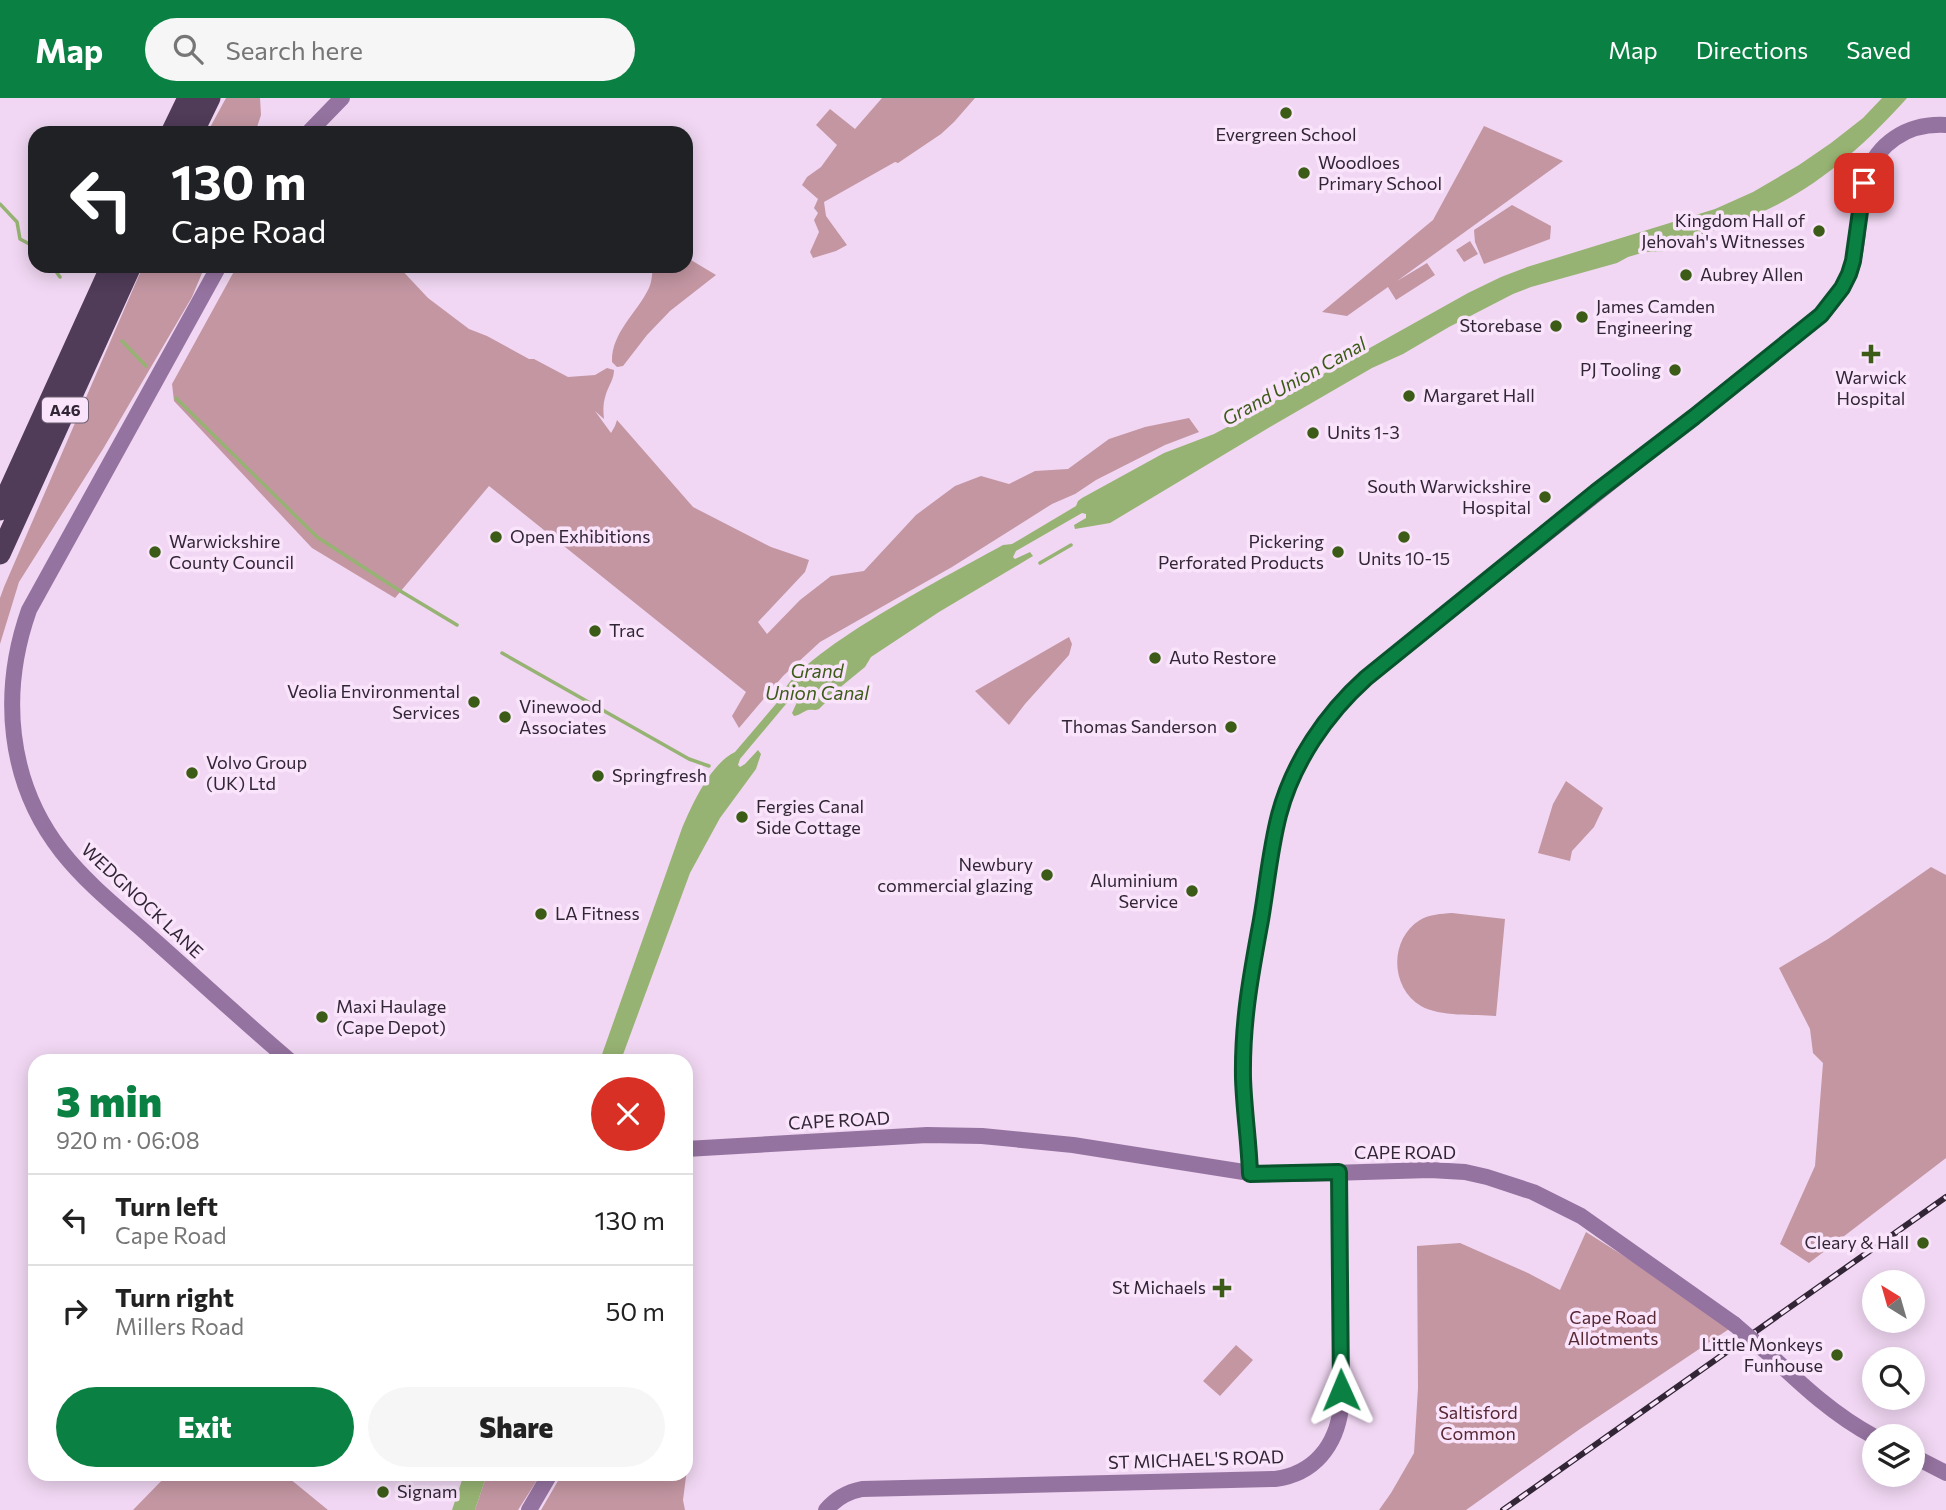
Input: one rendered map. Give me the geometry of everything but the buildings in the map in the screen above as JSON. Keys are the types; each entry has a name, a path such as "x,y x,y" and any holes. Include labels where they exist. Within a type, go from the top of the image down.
{"highway":[{"path":"174,126 188,98"},
{"path":"196,126 210,98"},
{"name":"A46","path":"0,510 108,273"},
{"name":"A46","path":"0,554 128,273"}],"street":[{"path":"315,126 342,98"},
{"path":"1250,1174 1243,1080 1247,993 1279,813 1300,763 1319,731 1339,704 1378,668 1821,315 1842,288 1849,274 1864,183 1874,157 1884,146 1905,132 1926,125 1946,125"},
{"name":"WEDGNOCK LANE","path":"215,273 29,610 12,675 10,706 14,744 21,773 46,828 62,852 103,895 282,1054"},
{"name":"CAPE ROAD","path":"693,1149 926,1135 982,1136 1073,1145 1250,1174 1450,1171 1476,1174 1533,1192 1590,1221 1734,1324 1829,1407 1862,1430"},
{"name":"ST MICHAEL'S ROAD","path":"826,1510 844,1494 862,1489 1275,1479 1309,1467 1329,1447 1337,1429 1341,1408 1339,1172"},
{"path":"1925,1462 1946,1473"},
{"path":"529,1510 546,1481"}],"green space":[{"path":"226,98 260,98 261,115 257,126 211,126"},
{"path":"882,98 975,98 941,134 898,163 895,162 824,202 826,216 847,245 813,258 810,252 819,232 814,220 818,213 814,208 818,199 802,185 807,177 821,167 837,145 816,125 830,109 855,129"},
{"path":"1484,126 1563,161 1397,281 1427,263 1435,275 1396,300 1388,287 1347,316 1322,312 1433,220"},
{"path":"1512,205 1551,226 1550,239 1484,264 1475,242 1474,230"},
{"path":"1470,241 1478,254 1464,262 1456,250"},
{"path":"693,261 716,275 670,311 623,366 617,367 612,362 616,342 644,297 652,273 693,273"},
{"path":"140,273 202,273 192,297 103,449 19,582 0,644 0,598"},
{"path":"233,273 405,273 428,298 469,329 529,359 568,377 595,375 607,368 614,370 604,400 604,419 595,411 611,433 617,420 693,507 771,547 809,560 805,572 758,622 767,634 800,600 831,576 864,571 916,515 955,486 981,476 1009,484 1035,471 1068,469 1109,439 1145,427 1189,418 1199,432 1165,445 1052,504 952,567 820,642 783,676 739,728 732,716 746,692 489,486 395,598 312,548 174,401 172,384"},
{"path":"1069,637 1072,644 1069,655 1009,725 975,691"},
{"path":"1566,781 1603,808 1594,827 1572,851 1570,861 1538,853 1553,804"},
{"path":"1931,867 1946,875 1946,1158 1809,1263 1780,1244 1815,1166 1823,1063 1813,1053 1810,1029 1779,968 1828,939"},
{"path":"1452,913 1505,919 1496,1016 1429,1010 1411,998 1403,988 1397,963 1403,939 1410,928 1432,915"},
{"path":"1586,1232 1651,1273 1729,1329 1466,1510 1379,1510 1414,1453 1418,1388 1417,1246 1460,1243 1560,1290"},
{"path":"1236,1345 1253,1360 1220,1396 1203,1381"},
{"path":"161,1481 293,1481 328,1510 133,1510"},
{"path":"485,1481 537,1481 518,1510 475,1510"},
{"path":"558,1481 685,1481 683,1500 685,1510 541,1510"}],"water":[{"name":"Grand Union Canal","path":"1882,98 1907,98 1875,132 1840,163 1781,203 1739,222 1673,243 1667,251 1645,252 1513,294 1372,368 1110,523 1075,529 1074,525 1086,518 1086,514 1082,513 1016,551 1013,557 1015,559 1030,552 1033,556 939,612 871,657 865,667 819,709 794,716 792,713 798,700 795,698 786,704 740,759 740,767 758,750 761,754 756,769 720,818 690,873 623,1054 602,1054 681,831 696,798 718,765 735,752 781,698 791,680 813,660 879,615 1003,545 1012,544 1076,506 1082,498 1164,453 1214,434 1248,416 1468,293 1527,267 1715,209 1753,192 1799,165 1863,118"},
{"path":"462,1481 485,1481 475,1510 452,1510"}],"waterway":[{"path":"0,204 17,222 20,239 28,243"},
{"path":"57,273 60,277"},
{"path":"122,341 146,366"},
{"path":"176,398 317,537 457,625"},
{"path":"1040,563 1071,545"},
{"path":"502,653 689,759 709,766"}],"railway":[{"path":"1503,1510 1946,1197"}],"place":[{"name":"Evergreen School","path":"1286,113"},
{"name":"Woodloes Primary School","path":"1304,173"},
{"name":"Kingdom Hall of Jehovah's Witnesses","path":"1819,231"},
{"name":"Aubrey Allen","path":"1686,275"},
{"name":"James Camden Engineering","path":"1582,317"},
{"name":"Storebase","path":"1556,326"},
{"name":"Warwick Hospital","path":"1871,354"},
{"name":"PJ Tooling","path":"1675,370"},
{"name":"Margaret Hall","path":"1409,396"},
{"name":"Units 1-3","path":"1313,433"},
{"name":"South Warwickshire Hospital","path":"1545,497"},
{"name":"Open Exhibitions","path":"496,537"},
{"name":"Units 10-15","path":"1404,537"},
{"name":"Warwickshire County Council","path":"155,552"},
{"name":"Pickering Perforated Products","path":"1338,552"},
{"name":"Trac","path":"595,631"},
{"name":"Auto Restore","path":"1155,658"},
{"name":"Veolia Environmental Services","path":"474,702"},
{"name":"Vinewood Associates","path":"505,717"},
{"name":"Thomas Sanderson","path":"1231,727"},
{"name":"Volvo Group (UK) Ltd","path":"192,773"},
{"name":"Springfresh","path":"598,776"},
{"name":"Fergies Canal Side Cottage","path":"742,817"},
{"name":"Newbury commercial glazing","path":"1047,875"},
{"name":"Aluminium Service","path":"1192,891"},
{"name":"LA Fitness","path":"541,914"},
{"name":"Maxi Haulage (Cape Depot)","path":"322,1017"},
{"name":"Cleary & Hall","path":"1923,1243"},
{"name":"St Michaels","path":"1222,1288"},
{"name":"Little Monkeys Funhouse","path":"1837,1355"},
{"name":"Signam","path":"383,1492"}],"route":[{"path":"1341,1390 1339,1172 1250,1174 1243,1080 1247,993 1271,849 1279,813 1296,771 1319,731 1353,689 1596,492 1821,315 1842,288 1849,274 1864,183"}],"park label":[{"name":"Cape Road Allotments","path":"1613,1328"},
{"name":"Saltisford Common","path":"1478,1423"}]}
